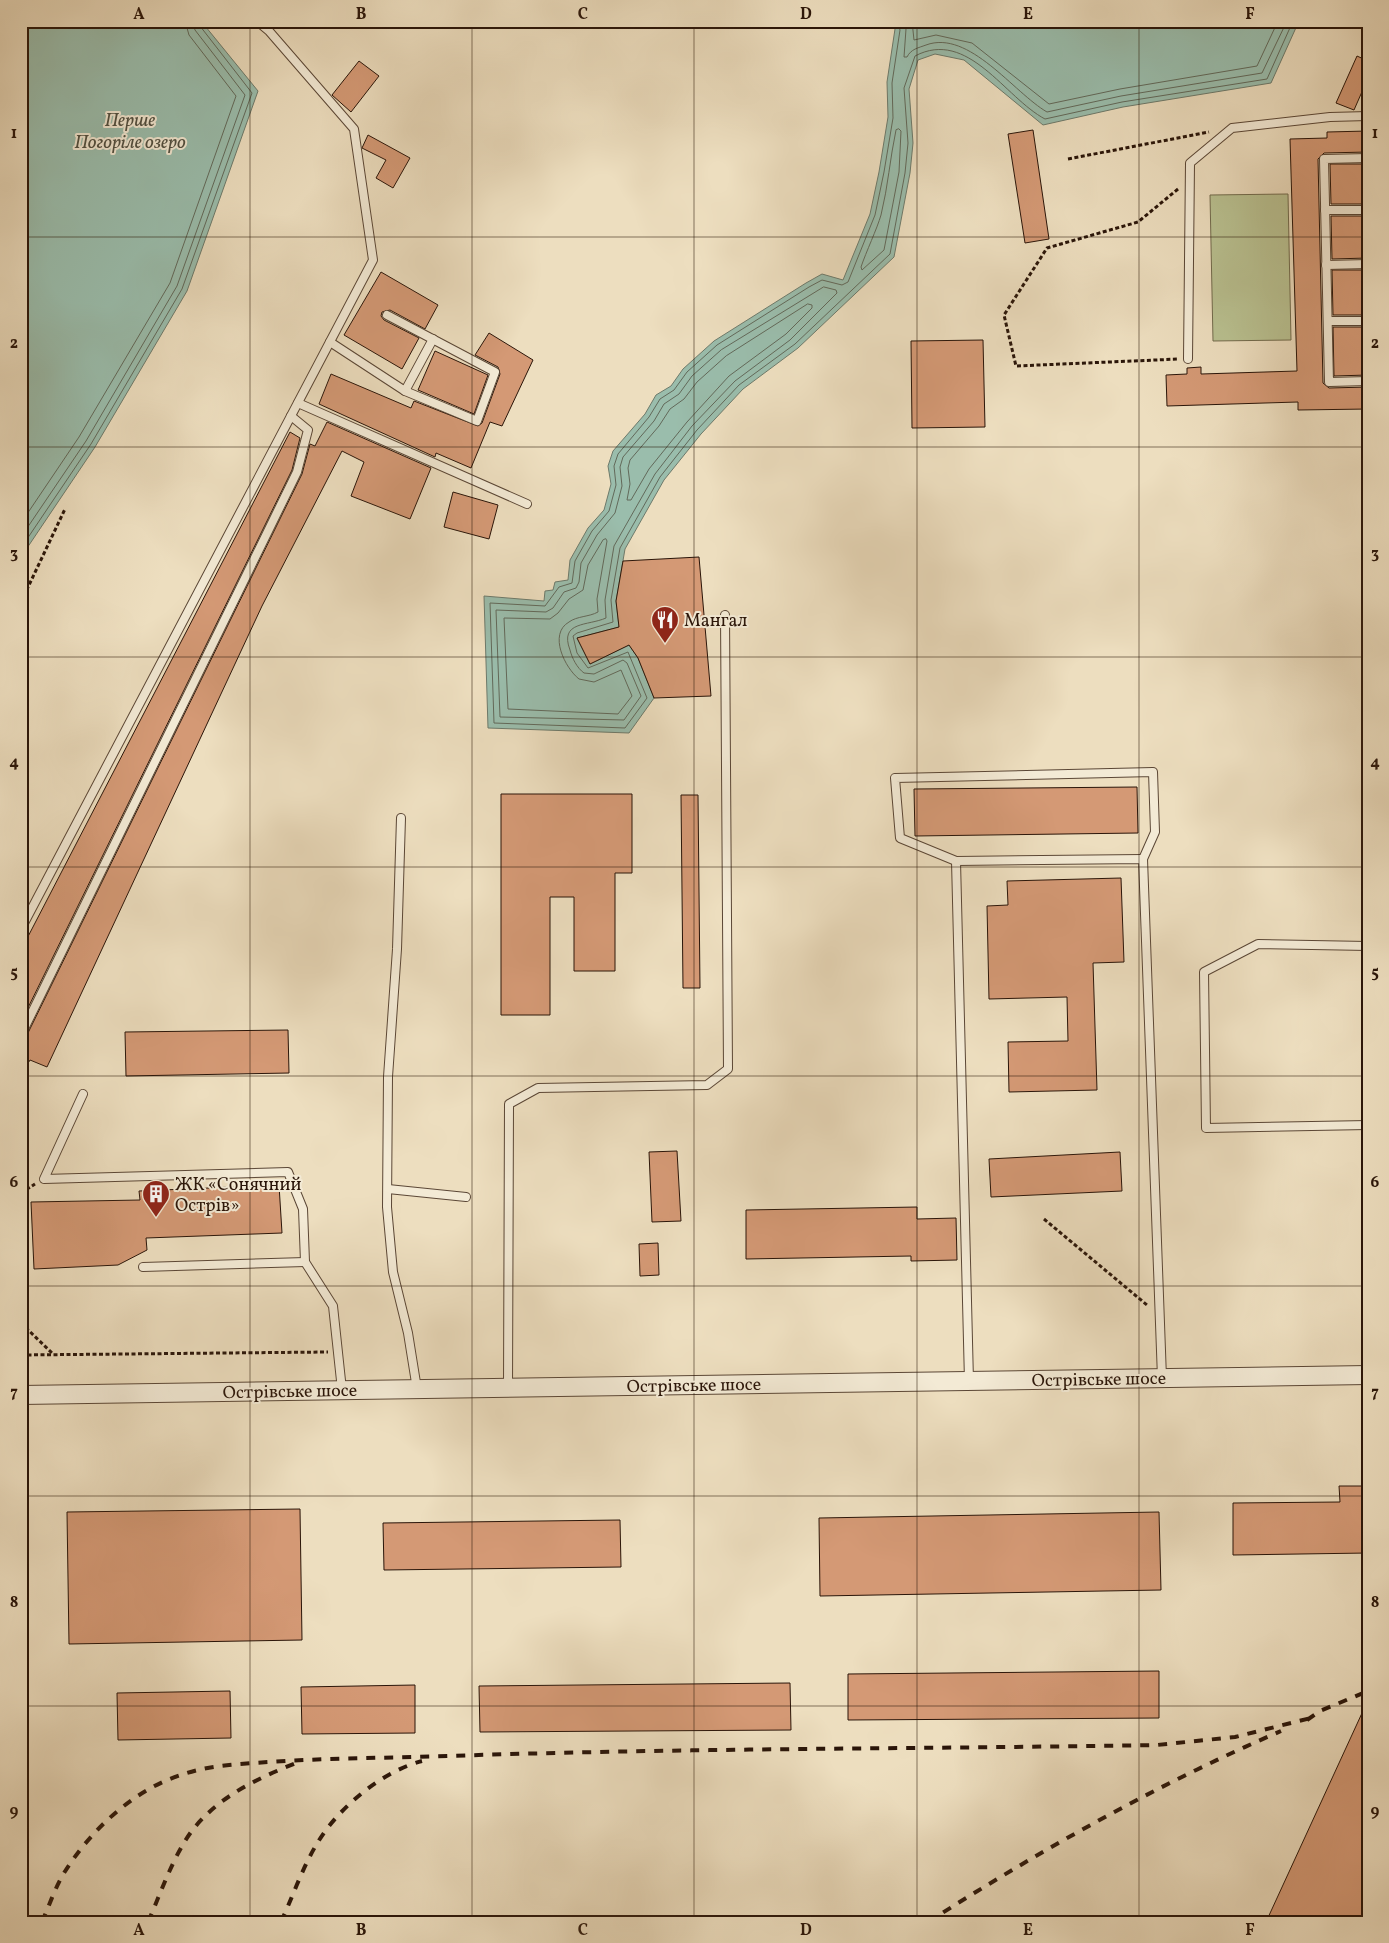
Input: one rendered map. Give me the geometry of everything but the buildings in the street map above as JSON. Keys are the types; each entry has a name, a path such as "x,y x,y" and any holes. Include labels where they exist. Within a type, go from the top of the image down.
{"street":[{"name":"Острівське шосе","path":"21,1396 1368,1375"}],"lane":[{"path":"21,929 373,260 354,129 269,31 257,21"},
{"path":"1188,359 1190,163 1232,128 1330,117 1368,116"},
{"path":"1368,158 1324,159 1329,382 1368,381"},
{"path":"1325,210 1368,210"},
{"path":"1326,264 1368,264"},
{"path":"330,342 405,391 477,421 495,372 387,315"},
{"path":"1328,321 1368,321"},
{"path":"405,391 432,339"},
{"path":"298,403 527,504"},
{"path":"21,1035 297,472 308,430 291,416"},
{"path":"508,1388 509,1104 538,1088 707,1085 728,1069 725,615"},
{"path":"1143,859 956,862 900,838 895,778 1153,772 1155,832 1143,859 1162,1378"},
{"path":"402,818 397,949 388,1077 388,1189 392,1272 408,1332 417,1389"},
{"path":"956,862 968,1381"},
{"path":"1368,946 1258,944 1204,972 1206,1128 1368,1125"},
{"path":"83,1094 44,1179 288,1172 303,1209 305,1262 333,1306 342,1390"},
{"path":"388,1189 466,1198"},
{"path":"143,1267 305,1262"}],"path":[{"path":"1068,159 1232,128"},
{"path":"1188,359 1016,366 1004,315 1047,248 1138,222 1190,180"},
{"path":"21,602 65,509"},
{"path":"21,1193 44,1179"},
{"path":"1044,1219 1159,1314"},
{"path":"21,1323 54,1355"},
{"path":"21,1355 338,1352"}],"shaded area":[{"path":"1288,194 1291,340 1213,341 1210,195"}],"water":[{"name":"Перше Погоріле озеро","path":"21,21 201,21 258,91 187,291 95,447 21,557"},
{"path":"892,21 1299,21 1271,83 1123,107 1043,125 964,60 935,54 918,60 909,89 913,143 910,173 894,257 798,348 743,389 701,434 664,480 625,549 616,601 619,627 577,638 590,664 629,645 638,658 654,698 629,733 488,728 484,596 544,601 545,591 553,590 555,582 568,580 570,560 588,528 604,510 611,484 608,466 613,451 645,414 656,395 671,386 683,369 714,341 806,283 822,274 843,280 870,214 879,172 888,117 887,82 895,29"}],"railway":[{"path":"1307,1720 1320,1711 1368,1691"},
{"path":"42,1922 64,1873 86,1842 114,1814 146,1791 163,1782 181,1775 214,1767 247,1763 314,1760 537,1753 1157,1745 1235,1737 1311,1718"},
{"path":"928,1922 1014,1869 1101,1819 1190,1773 1281,1731"},
{"path":"281,1922 313,1851 338,1816 363,1792 377,1782 392,1773 422,1761"},
{"path":"148,1922 176,1857 191,1832 203,1818 216,1806 246,1786 296,1763"}],"place":[{"name":"Мангал","path":"665,644"},
{"name":"ЖК «Сонячний Острів»","path":"156,1218"}]}
